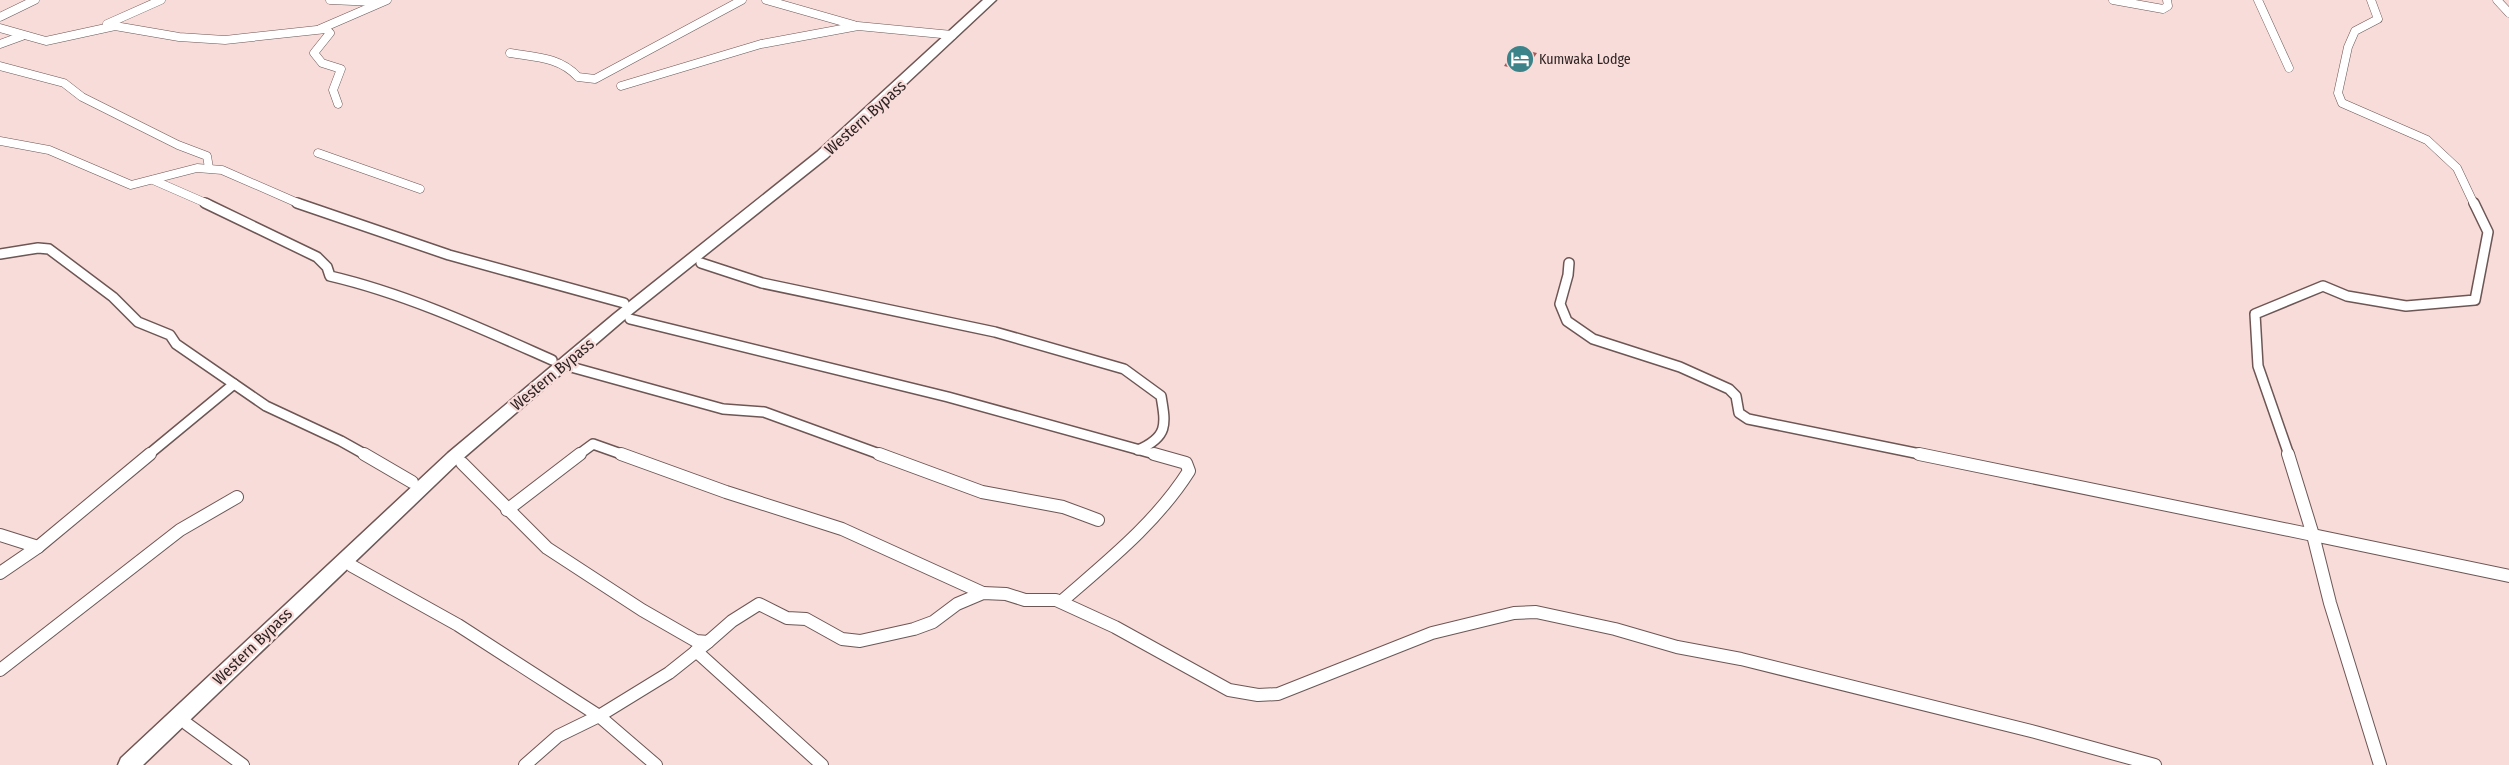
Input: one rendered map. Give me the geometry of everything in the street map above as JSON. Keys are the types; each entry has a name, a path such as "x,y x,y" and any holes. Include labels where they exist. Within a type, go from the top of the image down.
{"main road":[{"name":"Western Bypass","path":"129,765 454,457 619,317 822,155 990,0"}],"street":[{"path":"0,17 35,0"},
{"path":"99,28 161,0"},
{"path":"330,0 384,1"},
{"path":"510,54 554,60 570,68 578,78 595,79 742,0"},
{"path":"766,0 858,26 952,35"},
{"path":"2112,0 2163,8 2168,6 2167,0"},
{"path":"2258,0 2290,68"},
{"path":"2371,0 2378,19 2356,31 2348,47 2338,93 2342,103 2427,140 2457,168 2488,232 2475,300 2406,306 2347,296 2323,286 2255,314 2255,337 2258,366 2291,459 2330,603 2380,765"},
{"path":"2497,0 2509,13"},
{"path":"319,29 384,1"},
{"path":"0,28 42,41 99,28 128,26 179,36 225,40 326,29 330,33 315,49 314,54 322,63 340,69 333,90 338,104"},
{"path":"621,86 761,44 858,26"},
{"path":"0,44 22,36"},
{"path":"0,66 64,83 82,97 178,145 207,156 209,168"},
{"path":"0,141 49,150 131,185 197,168 222,170 300,204 449,255 624,303"},
{"path":"318,153 420,189"},
{"path":"152,180 219,209 317,257 328,267 330,276 365,284 465,322 552,360"},
{"path":"0,254 4,255 38,248 49,249 113,297 138,322 170,335 176,344 266,406 342,441 412,482"},
{"path":"701,263 762,282 995,332 1124,369 1160,396 1164,414 1165,422 1162,437 1155,444 1138,450"},
{"path":"1569,263 1571,271 1560,298 1560,310 1568,323 1579,332 1597,340 1696,373 1731,390 1736,396 1739,413 1748,420 2509,576"},
{"path":"630,319 948,397 1186,463 1189,471 1181,485 1137,534 1062,601"},
{"path":"571,367 645,390 723,409 764,412 982,492 1063,507 1098,520"},
{"path":"0,573 38,547 234,384"},
{"path":"506,510 593,444 726,492 842,529 983,592 1006,594 1025,600 1062,601 1115,627 1229,690 1258,695 1278,694 1432,633 1514,613 1536,612 1615,629 1678,647 1741,659 2035,732 2151,765"},
{"path":"462,463 506,510 547,548 664,624 696,641 708,642"},
{"path":"0,670 180,530 236,497"},
{"path":"0,535 38,547"},
{"path":"352,566 458,625 599,716 656,765"},
{"path":"525,765 558,736 599,716 669,673 732,621 759,604 787,618 806,619 842,639 860,641 914,629 933,622 957,604 983,592"},
{"path":"696,651 822,765"},
{"path":"187,724 242,765"}],"building":[{"name":"Kumwaka Lodge","path":"1516,48 1537,53 1525,71 1504,66"}],"place":[{"name":"Kumwaka Lodge","path":"1520,59"}]}
